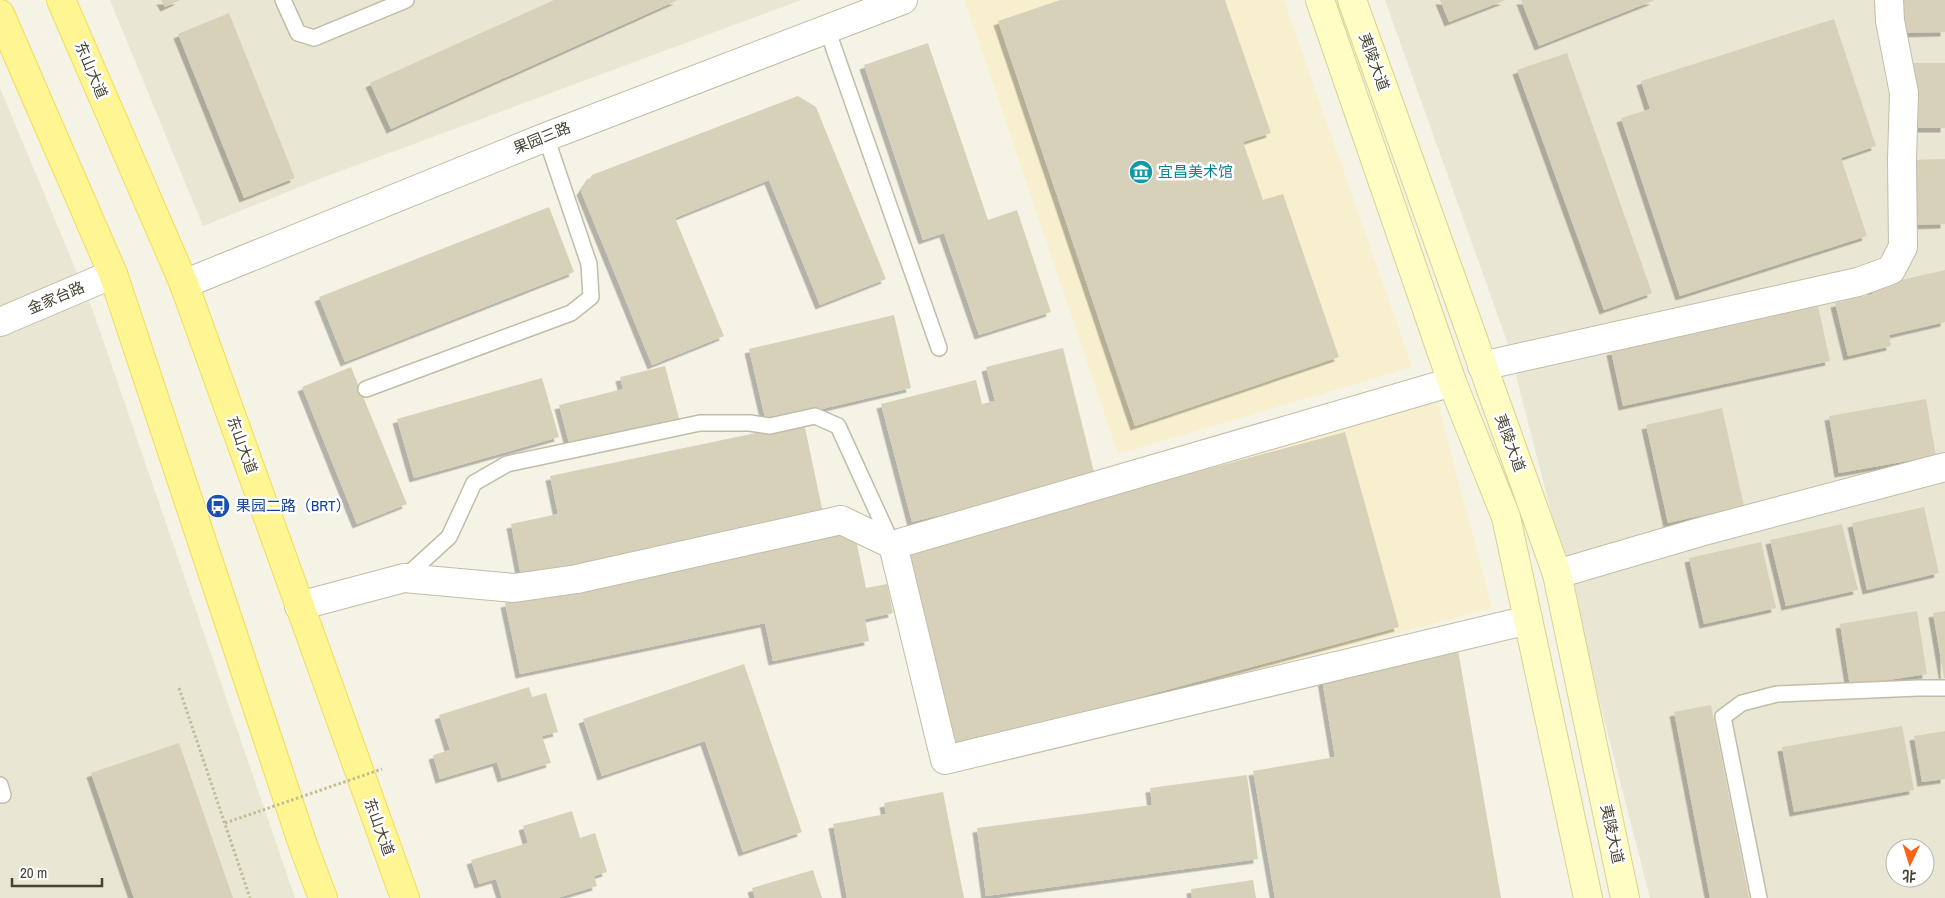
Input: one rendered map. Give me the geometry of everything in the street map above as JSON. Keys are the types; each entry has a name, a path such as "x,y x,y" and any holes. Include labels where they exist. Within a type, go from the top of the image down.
{"main road":[{"name":"东山大道","path":"61,0 184,284 405,898"},
{"name":"夷陵大道","path":"1320,0 1452,382 1506,517 1588,898"},
{"name":"夷陵大道","path":"1352,0 1557,574 1625,898"},
{"path":"0,14 112,274 304,848 323,898"}],"street":[{"name":"果园三路","path":"184,284 546,137 903,0"},
{"path":"1482,366 1858,282 1891,270 1903,246 1902,160 1904,93 1890,21 1889,0"},
{"name":"金家台路","path":"0,322 112,274"},
{"path":"299,606 404,578 514,588 577,579 841,520 893,546 1452,382"},
{"path":"1557,574 1700,532 1945,467"},
{"path":"893,546 945,760 1528,620"}],"lane":[{"path":"283,0 298,33 314,38 406,0"},
{"path":"827,29 939,348"},
{"path":"366,389 571,313 591,297 589,264 546,137"},
{"path":"404,578 449,537 474,483 507,464 700,424 770,426 815,416 838,426 893,546"},
{"path":"1759,898 1722,716 1742,703 1777,694 1945,688"}],"path":[{"path":"179,688 250,898"},
{"path":"225,823 382,769"}],"shaded area":[{"path":"110,0 801,0 322,178 203,226"},
{"path":"1284,0 1412,367 1118,454 965,1"},
{"path":"1385,0 1945,0 1945,898 1650,898 1508,344"},
{"path":"0,88 93,311 295,898 0,898"},
{"path":"1436,397 1492,608 953,750 899,548"}],"building":[{"path":"161,0 180,0 165,7"},
{"path":"554,0 678,0 391,129 370,83"},
{"path":"1060,0 1225,0 1271,133 1243,142 1263,200 1283,194 1339,357 1135,426 998,21"},
{"path":"1440,0 1506,0 1449,22"},
{"path":"1521,0 1655,0 1539,46"},
{"path":"1902,0 1945,0 1945,32 1903,33"},
{"path":"229,13 295,178 244,198 178,34"},
{"path":"1834,19 1876,146 1841,158 1867,236 1680,296 1621,118 1650,109 1641,81"},
{"path":"928,43 988,220 1017,210 1051,312 979,335 944,233 923,240 864,65"},
{"path":"1567,53 1652,293 1604,310 1517,70"},
{"path":"1909,63 1945,63 1945,128 1910,128"},
{"path":"798,96 816,107 886,279 820,305 769,180 675,218 724,336 652,365 581,191 592,175"},
{"path":"1945,159 1945,224 1911,225 1910,160"},
{"path":"549,207 574,272 345,362 319,297"},
{"path":"1945,270 1945,322 1889,335 1891,346 1848,356 1835,303 1873,294 1871,287"},
{"path":"1818,306 1830,361 1623,406 1611,351"},
{"path":"894,315 911,388 766,422 749,349"},
{"path":"1063,348 1095,476 912,522 881,404 976,380 982,404 995,401 986,367"},
{"path":"665,366 680,422 571,450 559,405 623,389 620,377"},
{"path":"351,367 407,504 357,524 302,387"},
{"path":"542,378 559,437 414,478 397,419"},
{"path":"1926,399 1936,456 1839,473 1829,416"},
{"path":"1722,408 1744,506 1668,523 1646,425"},
{"path":"804,423 823,513 521,576 511,524 558,514 550,476"},
{"path":"1345,432 1399,627 956,747 903,551"},
{"path":"1924,507 1939,573 1867,590 1852,523"},
{"path":"1842,524 1858,590 1786,606 1770,540"},
{"path":"854,530 866,588 887,584 893,613 865,619 869,641 773,661 765,623 520,674 505,603"},
{"path":"1761,542 1776,608 1704,624 1689,558"},
{"path":"1917,611 1927,674 1850,686 1840,624"},
{"path":"1945,611 1945,678 1944,678 1933,613"},
{"path":"1458,650 1501,898 1275,898 1253,771 1335,757 1321,673"},
{"path":"744,664 802,832 743,852 705,741 602,776 583,719"},
{"path":"529,687 532,697 546,693 558,732 542,736 551,763 502,778 497,762 440,779 433,755 450,750 439,715"},
{"path":"1711,705 1749,898 1710,898 1674,712"},
{"path":"1902,726 1914,790 1794,812 1782,747"},
{"path":"1945,731 1945,779 1922,782 1914,736"},
{"path":"179,743 233,898 134,898 91,773"},
{"path":"1247,775 1258,859 986,896 977,828 1152,805 1150,788"},
{"path":"943,792 964,898 847,898 833,824 886,814 884,803"},
{"path":"572,811 580,838 595,833 607,872 594,876 597,886 557,898 502,898 496,879 479,884 471,860 528,843 523,826"},
{"path":"813,870 822,898 755,898 752,888"},
{"path":"1253,880 1256,898 1192,898 1191,889"}],"place":[{"name":"宜昌美术馆","path":"1141,172"},
{"name":"果园二路（BRT）","path":"218,506"}]}
